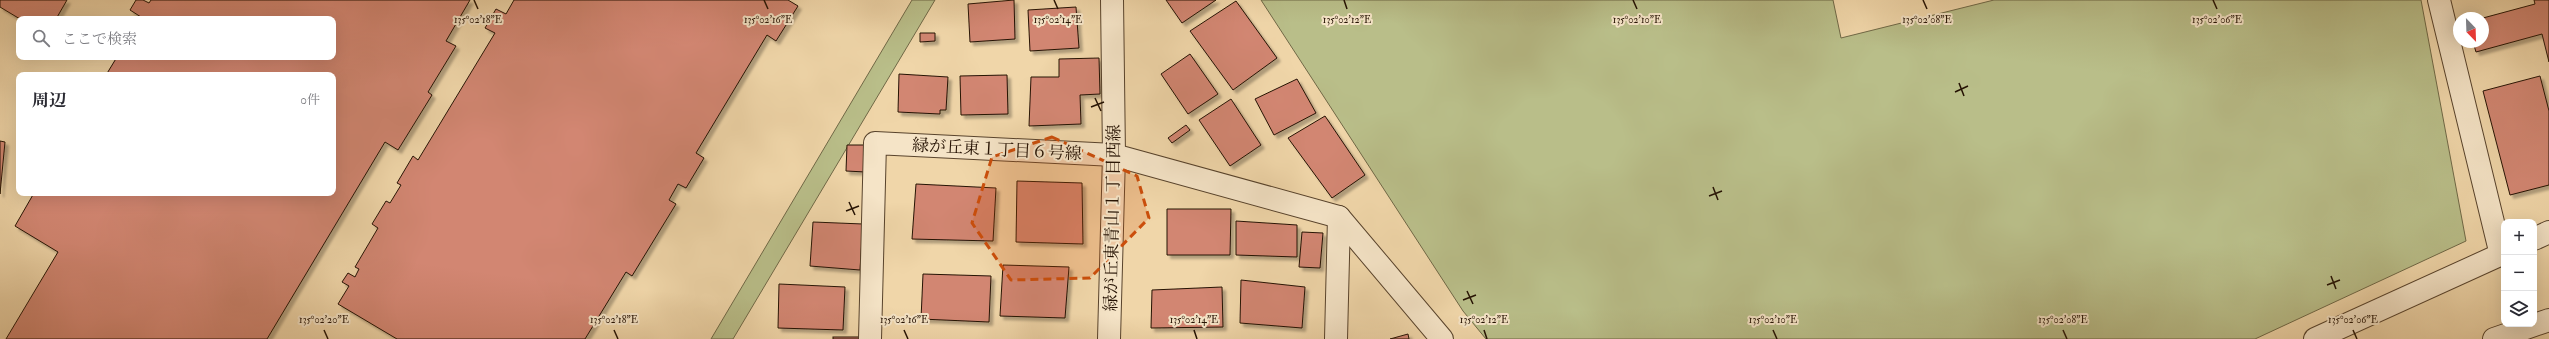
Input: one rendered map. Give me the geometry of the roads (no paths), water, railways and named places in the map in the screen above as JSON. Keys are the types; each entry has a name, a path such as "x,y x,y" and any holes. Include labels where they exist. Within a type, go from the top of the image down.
{"street":[{"name":"緑が丘東青山１丁目西線","path":"1109,339 1114,155 1112,0"},
{"path":"2439,0 2501,250"},
{"name":"緑が丘東１丁目６号線","path":"870,339 875,143 1114,155 1339,217"},
{"path":"1336,339 1339,217"},
{"path":"1339,217 1442,339"},
{"path":"2537,238 2549,232"},
{"path":"2315,339 2501,254"},
{"path":"2494,339 2549,320"}]}
